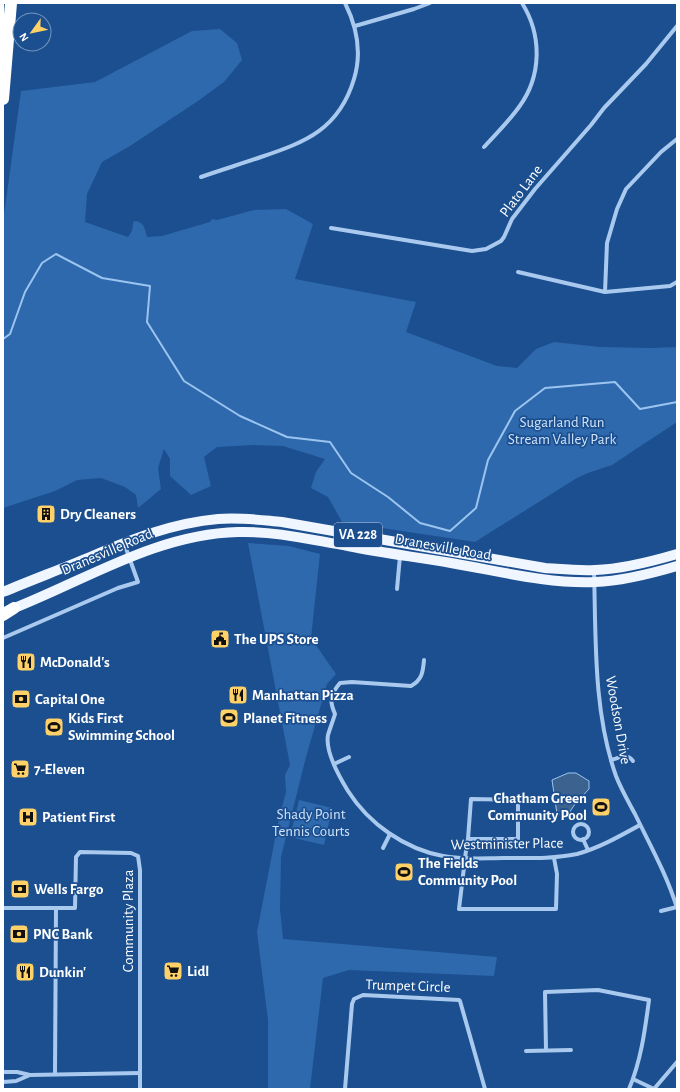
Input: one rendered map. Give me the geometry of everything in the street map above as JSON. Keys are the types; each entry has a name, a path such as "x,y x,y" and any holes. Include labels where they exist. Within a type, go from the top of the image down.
{"highway":[{"path":"3,99 11,3"},
{"path":"8,52 16,3"}],"main road":[{"name":"Dranesville Road","path":"3,592 124,542 168,528 218,519 243,518 282,522 545,568 594,570 644,563 677,554"},
{"name":"Dranesville Road","path":"7,612 130,557 172,542 205,535 238,532 292,535 529,577 571,581 594,582 641,576 677,566"}],"street":[{"path":"201,177 294,146 307,140 324,127 341,108 347,98 354,80 358,62 355,26 345,3"},
{"path":"355,26 430,3"},
{"path":"484,147 519,108 528,91 534,73 537,53 535,34 528,12 522,3"},
{"name":"Plato Lane","path":"330,228 472,251 486,249 493,246 504,237 512,219 535,189 604,108 646,64 677,26"},
{"path":"605,292 607,243 617,209 626,189 661,152 677,139"},
{"path":"518,272 605,292 670,286 677,282"},
{"path":"3,638 111,591 138,582 124,542"},
{"path":"397,589 400,555"},
{"name":"Woodson Drive","path":"594,570 598,677 602,716 611,760 621,788 665,873 677,908"},
{"name":"Westminister Place","path":"424,660 422,676 418,682 411,686 352,682 340,683 332,692 330,704 335,714 328,736 334,764 342,782 352,797 371,819 390,834 433,854 444,857 554,858 588,850 604,844 640,825"},
{"path":"611,760 627,756 633,761"},
{"path":"334,764 349,758"},
{"path":"468,839 518,839 518,800 471,799 468,839 459,909 556,909 557,874 554,858"},
{"path":"383,848 390,834"},
{"path":"583,839 588,850"},
{"name":"Community Plaza","path":"3,908 75,908 76,857 80,852 131,853 138,856 140,861 140,1089"},
{"path":"55,1074 56,908"},
{"path":"661,911 677,908"},
{"path":"546,1050 545,992 598,990 649,1000 644,1041 629,1089"},
{"name":"Trumpet Circle","path":"345,1089 352,1004 356,997 363,995 460,1001 485,1089"},
{"path":"526,1052 571,1050"},
{"path":"633,1079 654,1089 677,1062"},
{"path":"3,1072 17,1072 30,1075 140,1073"},
{"path":"3,1082 16,1081 30,1075"}],"green space":[{"name":"Sugarland Run Stream Valley Park","path":"220,29 237,43 242,60 224,82 198,101 130,146 102,162 87,194 85,222 128,237 132,230 134,221 137,221 144,226 147,237 162,236 210,222 212,219 217,220 254,210 286,209 313,224 295,279 416,302 406,332 497,366 517,368 536,349 554,342 600,347 677,347 677,422 612,465 577,478 475,542 342,522 328,497 311,488 316,472 325,459 283,446 254,445 217,447 204,457 211,486 191,495 170,476 170,459 164,449 158,468 161,489 138,508 136,495 125,487 101,478 77,480 55,491 3,508 3,222 21,91 95,82 192,31"},
{"path":"248,543 289,546 320,554 311,638 336,674 327,684 306,757 281,857 280,909 283,939 497,957 494,976 349,970 323,978 310,1089 268,1089 268,1020 257,932 279,818 286,792 285,775 290,765"},
{"name":"Shady Point Tennis Courts","path":"299,800 332,808 324,845 290,837"}],"shaded area":[{"path":"568,773 576,773 589,781 589,789 575,804 567,816 557,814 552,780"},
{"name":"Chatham Green Community Pool","path":"598,799 605,799 610,809 603,815 600,813 597,815 592,805 595,804"}],"waterway":[{"path":"3,339 10,334 25,292 42,263 56,254 102,278 150,286 147,322 184,381 240,416 287,437 330,442 351,473 388,497 420,523 450,531 476,508 488,460 515,411 545,388 615,382 640,409 677,402"}],"place":[{"name":"Dry Cleaners","path":"46,514"},
{"name":"The UPS Store","path":"220,639"},
{"name":"McDonald's","path":"26,662"},
{"name":"Manhattan Pizza","path":"238,695"},
{"name":"Capital One","path":"21,699"},
{"name":"Planet Fitness","path":"229,718"},
{"name":"Kids First Swimming School","path":"54,727"},
{"name":"7-Eleven","path":"20,769"},
{"name":"Chatham Green Community Pool","path":"601,807"},
{"name":"Patient First","path":"28,817"},
{"name":"The Fields Community Pool","path":"404,872"},
{"name":"Wells Fargo","path":"20,889"},
{"name":"PNC Bank","path":"19,934"},
{"name":"Lidl","path":"173,971"},
{"name":"Dunkin'","path":"25,972"}]}
